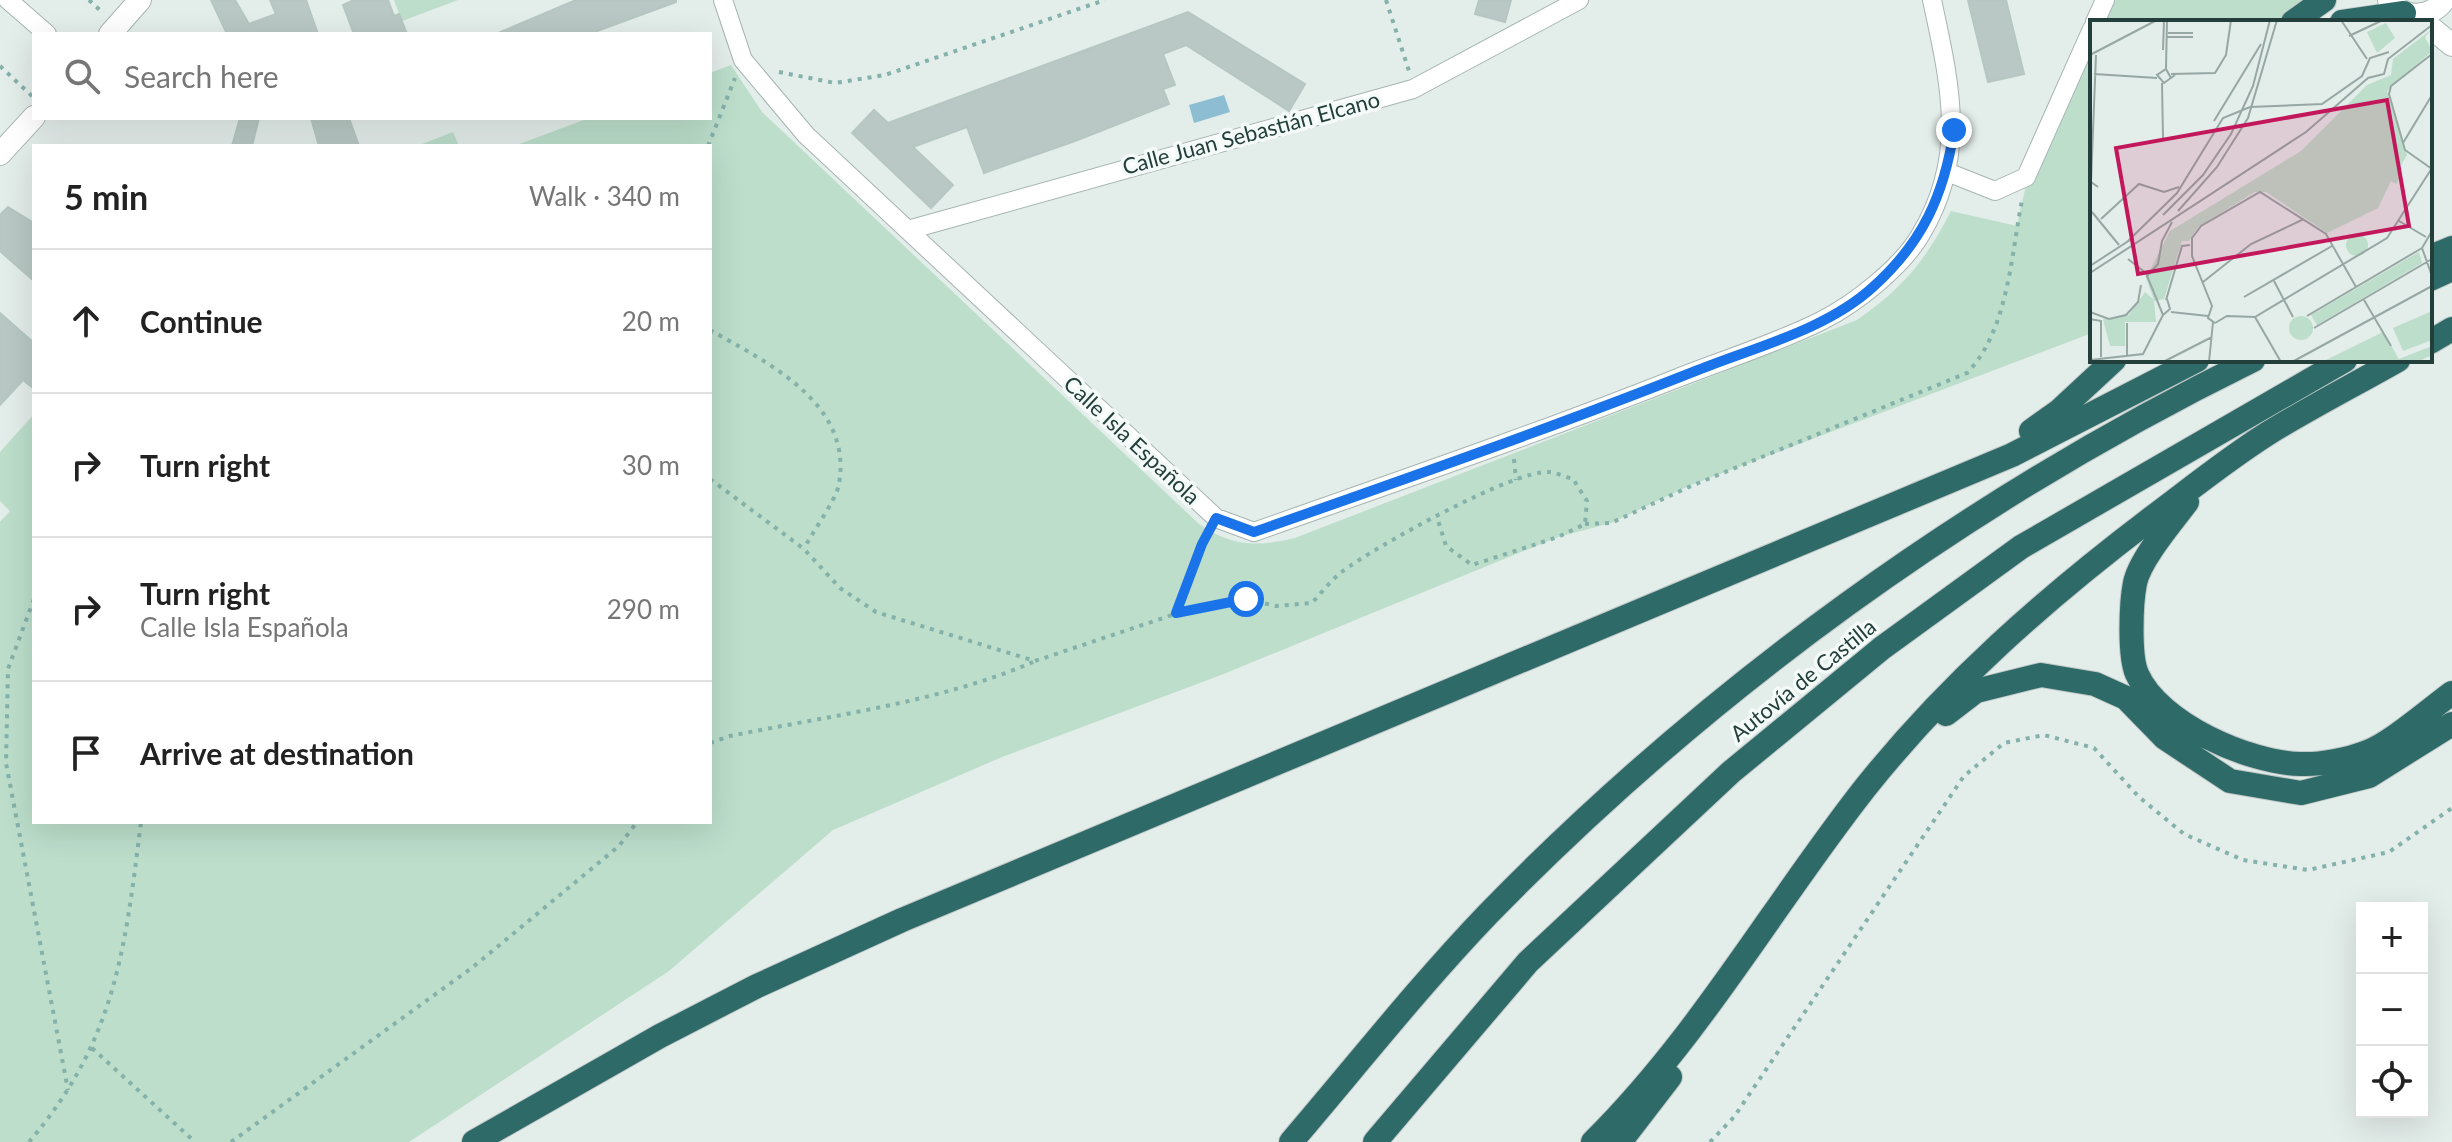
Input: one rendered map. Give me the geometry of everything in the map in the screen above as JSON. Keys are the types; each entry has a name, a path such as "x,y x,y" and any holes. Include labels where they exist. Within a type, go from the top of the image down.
{"highway":[{"path":"2296,20 2324,0"},
{"path":"2362,20 2412,15"},
{"path":"2432,242 2452,237"},
{"path":"2432,256 2452,248"},
{"path":"2432,278 2452,269"},
{"path":"2432,327 2452,320"},
{"path":"2432,341 2452,329"},
{"path":"1910,498 2033,430 2071,401 2112,362"},
{"path":"474,1142 606,1064 846,945 2012,455 2193,362"},
{"name":"Autovía de Castilla","path":"1291,1142 1488,915 1702,717 1854,598 2008,495 2199,386 2249,362"},
{"name":"Autovía de Castilla","path":"1375,1142 1528,962 1731,772 1882,648 2021,547 2342,362"},
{"path":"1620,1142 1689,1050 1788,888 1898,748 1985,656 2069,581 2209,474 2267,434 2394,362"},
{"path":"2209,474 2163,533 2135,581 2132,622 2137,673 2167,714 2236,748 2302,764 2369,752 2452,693"},
{"path":"1898,748 1976,691 2041,675 2095,684 2126,698 2165,738 2230,781 2301,793 2369,776 2452,724"},
{"path":"1593,1142 1729,981"}],"street":[{"path":"8,0 45,32"},
{"path":"112,32 140,0"},
{"name":"Calle Isla Española","path":"723,0 743,60 806,135 1216,518 1254,532 1546,430 1822,321 1871,289 1921,236 1947,172 1954,130 1947,73 1932,0"},
{"name":"Calle Juan Sebastián Elcano","path":"908,230 1413,89 1579,0"},
{"path":"2096,20 2105,0"},
{"path":"2412,15 2424,14 2444,0"},
{"path":"2432,30 2452,45"},
{"path":"1947,172 1995,191 2026,177 2090,33"},
{"path":"0,154 32,119"}],"path":[{"path":"709,144 743,60 835,83 885,75 1105,0"},
{"path":"1386,0 1406,53 1413,89"},
{"path":"0,66 32,96"},
{"path":"1437,517 1446,546 1472,565 1558,537 1585,524 1611,523 1691,486 1967,373 1984,356 1996,327 2026,177"},
{"path":"712,331 772,366 814,399 838,438 839,486 804,549"},
{"path":"712,742 895,703 1008,673 1176,613 1246,599 1276,606 1312,603 1340,573 1385,543 1521,478 1547,472 1573,479 1587,501 1585,524"},
{"path":"712,480 804,549 840,588 876,612 1035,661"},
{"path":"1176,613 1202,544 1216,518"},
{"path":"32,604 8,669 6,763 68,1090"},
{"path":"1710,1142 1734,1117 1964,776 2004,743 2044,735 2094,748 2139,797 2184,834 2243,860 2308,870 2389,852 2452,808"},
{"path":"29,1142 68,1090 92,1048 127,938 141,824"},
{"path":"231,1142 473,967 619,846 636,824"},
{"path":"92,1048 195,1142"}],"green space":[{"path":"394,0 458,0 402,21"},
{"path":"2102,0 2307,0 2277,20 2092,20"},
{"path":"2090,24 2090,334 1691,485 1611,523 1558,537 1221,675 1002,757 833,830 669,971 409,1142 0,1142 0,522 10,511 0,501 0,452 32,416 32,824 712,824 712,144 519,144 584,120 712,120 712,72 731,65 762,112 1199,524 1234,541 1256,544 1295,538 1857,320 1912,272 1951,211 2017,226 2031,167 2075,54"},
{"path":"453,132 458,144 422,144"}],"water":[{"path":"1224,95 1230,112 1194,123 1189,105"}],"building":[{"path":"211,0 235,0 249,24 276,14 270,0 306,0 317,32 226,32"},
{"path":"354,0 388,0 394,16 399,14 406,32 353,32 343,5"},
{"path":"576,0 676,0 594,32 501,32"},
{"path":"1479,0 1511,0 1505,22 1475,14"},
{"path":"1968,0 2006,0 2024,74 1988,82"},
{"path":"1188,12 1305,84 1289,111 1186,45 1163,54 1175,85 1163,89 1169,104 1075,141 984,173 967,127 913,147 953,185 931,208 852,133 874,110 888,123"},
{"path":"239,120 258,120 252,144 233,144"},
{"path":"312,120 350,120 358,144 318,144"},
{"path":"8,207 32,222 32,279 0,251 0,215"},
{"path":"0,313 32,341 32,387 23,380 0,405"}],"route":[{"path":"1246,599 1176,613 1202,544 1216,518 1254,532 1546,430 1822,321 1871,289 1921,236 1947,172 1954,130"}]}
